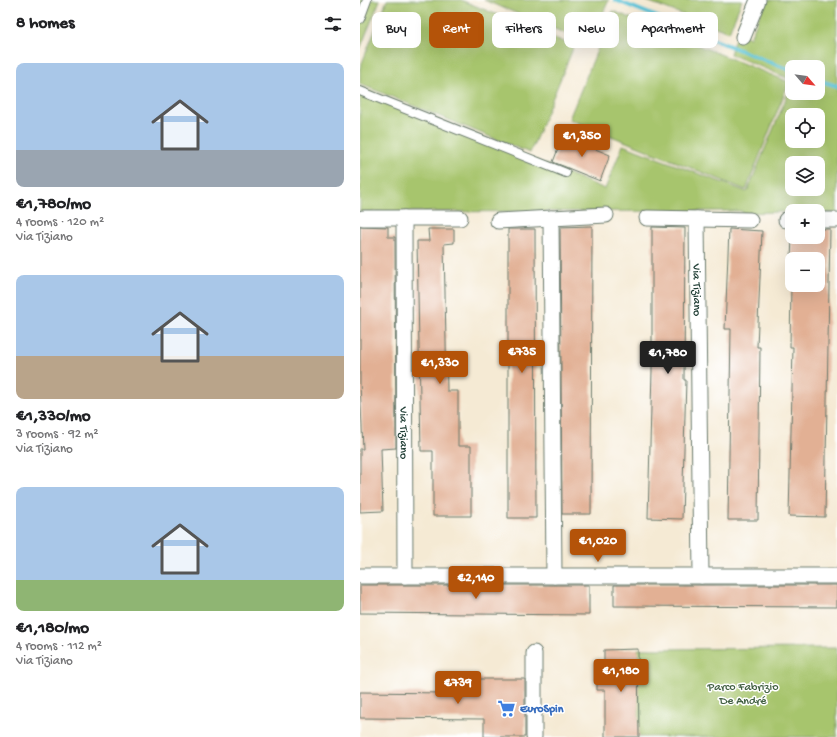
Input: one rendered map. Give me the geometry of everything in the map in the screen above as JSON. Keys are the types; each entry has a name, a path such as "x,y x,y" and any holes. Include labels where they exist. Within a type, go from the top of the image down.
{"street":[{"path":"743,37 758,0"},
{"path":"498,221 606,215"},
{"path":"364,218 460,218"},
{"name":"Via Tiziano","path":"404,218 405,576"},
{"path":"551,218 554,576"},
{"path":"647,218 750,220"},
{"name":"Via Tiziano","path":"697,219 701,576"},
{"path":"825,220 837,220"},
{"path":"360,576 837,576"},
{"path":"534,653 534,737"}],"lane":[{"path":"360,19 367,0"},
{"path":"360,91 566,173"}],"green space":[{"path":"360,0 380,0 375,12 372,12 372,20 360,49"},
{"path":"387,0 461,0 492,13 492,48 556,48 556,39 564,42 564,48 573,48 530,153 360,84 360,68 372,38 372,48 421,48 421,12 382,12"},
{"path":"484,0 609,0 603,12 564,12 564,33 556,29 556,12 513,12"},
{"path":"644,0 742,0 729,32 718,28 718,12 676,12"},
{"path":"766,0 837,0 837,213 825,213 825,204 785,204 785,212 742,213 742,211 360,212 360,87 605,189 623,145 747,192 785,100 825,100 825,60 785,60 785,77 730,54 737,32 750,38"},
{"path":"619,13 627,17 627,48 705,48 785,80 785,92 746,190 569,119 598,48 619,48"},
{"name":"Parco Fabrizio De André","path":"837,648 837,737 639,737 638,649"}],"building":[{"path":"563,136 610,155 600,181 553,162"},
{"path":"360,226 388,227 388,237 395,237 396,448 381,449 383,511 360,512 360,449 363,449 360,383"},
{"path":"592,226 591,514 562,514 560,227"},
{"path":"652,227 685,228 684,380 686,380 682,519 648,518 652,371"},
{"path":"428,229 454,229 454,243 444,244 447,391 458,391 458,446 471,446 471,516 433,516 433,451 421,451 417,241 429,241"},
{"path":"508,229 535,229 536,518 508,518"},
{"path":"729,229 762,231 757,347 760,347 758,520 728,520 731,329 725,329"},
{"path":"825,229 830,229 825,517 789,516 793,347 790,347 791,292 825,292 825,252 791,252 792,244 825,244"},
{"path":"360,585 589,585 589,615 360,613"},
{"path":"614,585 837,585 837,607 614,606"},
{"path":"638,649 639,737 605,737 605,690 597,690 597,679 604,679 604,650"},
{"path":"445,679 525,679 525,737 484,737 484,719 360,718 360,692 445,693"}],"waterway":[{"path":"615,0 785,68"},
{"path":"825,82 837,86"}],"place":[{"name":"EuroSpin","path":"507,708"}]}
